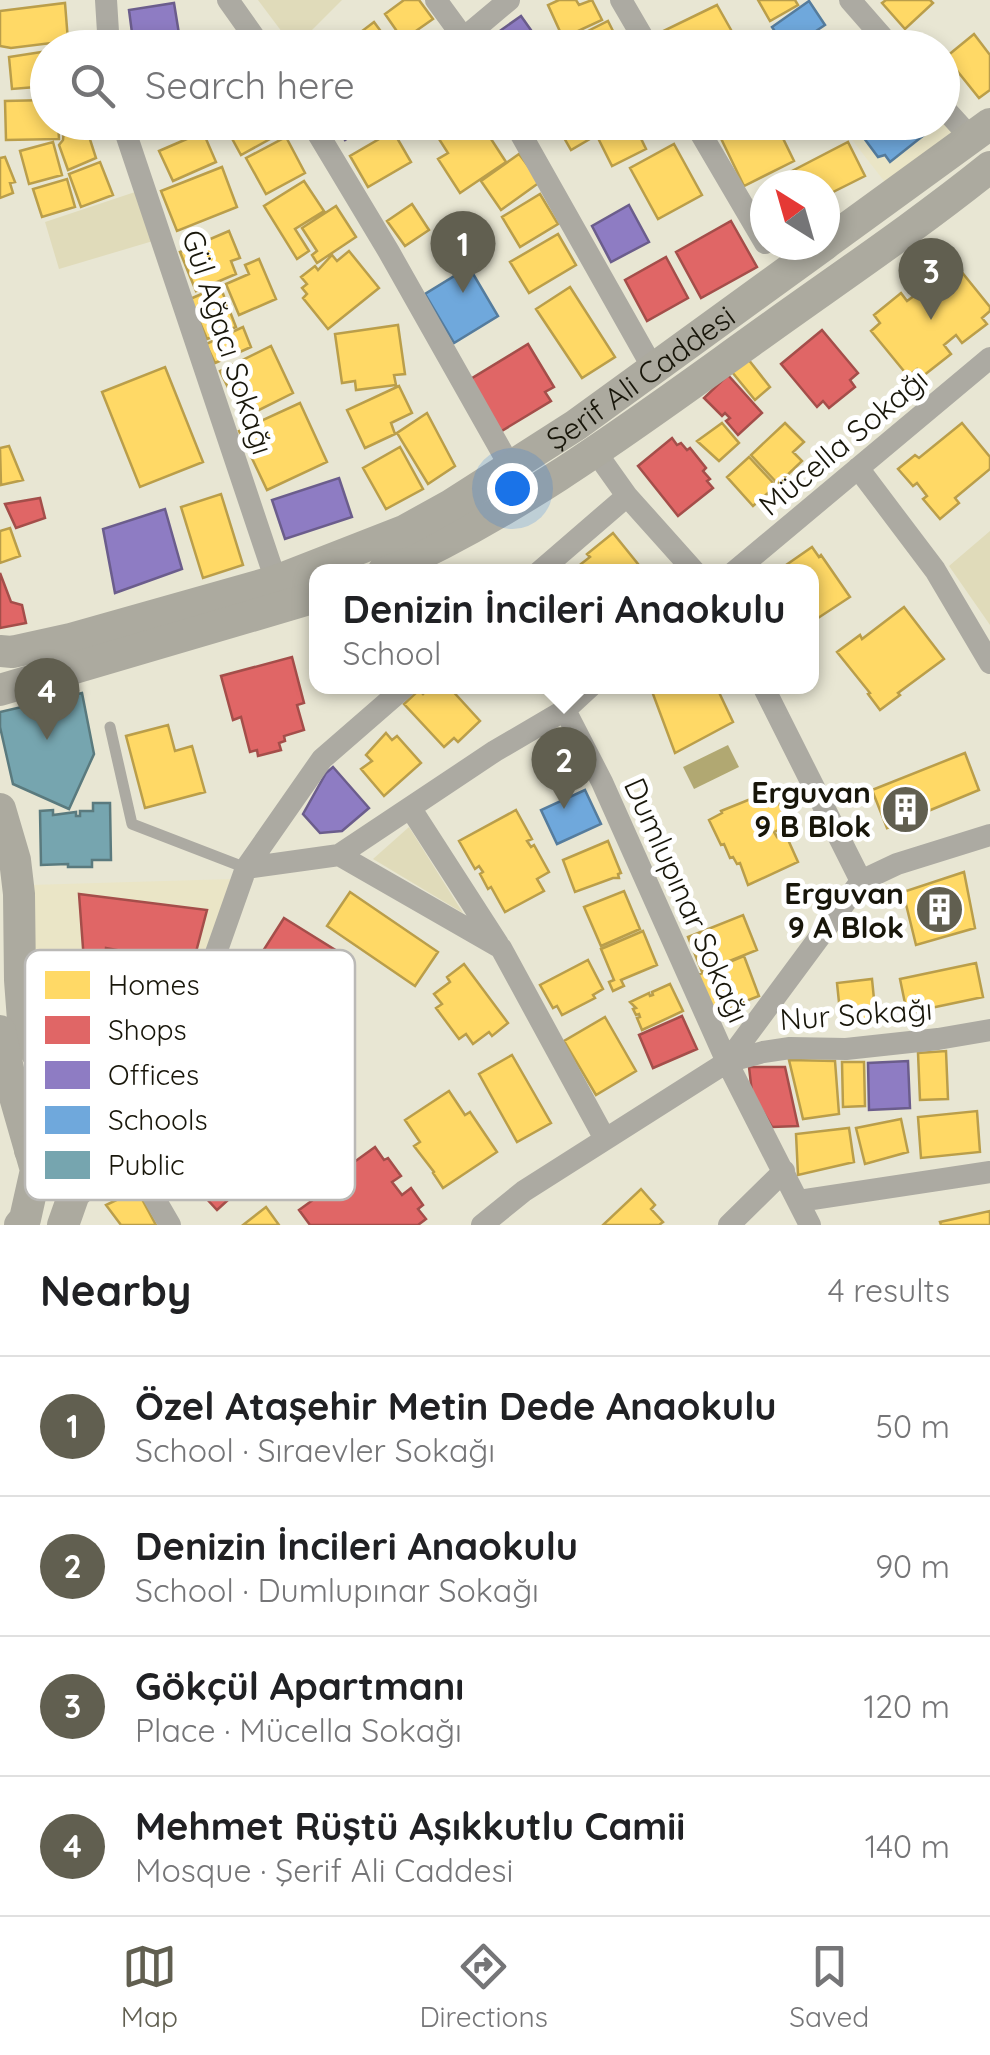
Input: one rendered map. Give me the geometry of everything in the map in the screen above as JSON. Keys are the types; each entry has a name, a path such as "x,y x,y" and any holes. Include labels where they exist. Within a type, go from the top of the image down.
{"street":[{"path":"106,0 108,30"},
{"path":"228,0 249,30"},
{"path":"436,0 459,30"},
{"path":"480,30 509,0"},
{"path":"621,0 638,30"},
{"path":"850,0 876,30"},
{"path":"960,134 978,162"},
{"name":"Gül Ağacı Sokağı","path":"128,140 276,581"},
{"path":"322,140 511,468"},
{"path":"524,140 654,370"},
{"path":"705,140 750,217"},
{"name":"Şerif Ali Caddesi","path":"840,236 978,162"},
{"name":"Şerif Ali Caddesi","path":"401,564 516,502 595,451 978,162"},
{"path":"776,260 784,274"},
{"name":"Şerif Ali Caddesi","path":"320,564 404,531 511,468 654,370 803,260"},
{"name":"Mücella Sokağı","path":"744,564 990,358"},
{"path":"595,451 627,496 688,564"},
{"path":"858,468 935,570 990,663"},
{"path":"548,564 627,496"},
{"name":"Şerif Ali Caddesi","path":"0,651 12,652 70,639 309,568"},
{"path":"0,690 309,599"},
{"path":"217,950 246,868 322,759 397,694"},
{"path":"246,868 339,855 495,751 565,710 583,694"},
{"path":"767,694 861,881"},
{"name":"Dumlupınar Sokağı","path":"565,710 602,782 727,1062 810,1225"},
{"path":"0,809 20,894 20,980 6,1033 11,1083 25,1132"},
{"path":"411,809 501,948 606,1140"},
{"path":"482,1225 524,1192 727,1062 861,881 897,864 990,836"},
{"path":"339,855 501,948"},
{"name":"Nur Sokağı","path":"727,1062 790,1048 846,1049 990,1030"},
{"path":"728,1225 784,1171"},
{"path":"799,1201 990,1172"},
{"path":"20,1225 29,1200"},
{"path":"62,1225 72,1200"},
{"path":"155,1200 170,1225"}],"lane":[{"path":"110,727 132,824 246,868"}],"shaded area":[{"path":"258,0 342,0 312,30 280,30"},
{"path":"852,140 954,140 891,190"},
{"path":"135,192 153,241 59,269 45,222"},
{"path":"990,531 990,625 949,566"},
{"path":"728,745 739,767 694,789 683,767"},
{"path":"409,827 463,913 373,859"},
{"path":"232,879 207,950 32,950 30,885"}],"building: Homes":[{"path":"404,0 419,0 433,19 417,30 396,30 385,14"},
{"path":"559,0 576,0 579,5 592,0 602,20 580,30 559,30 548,5"},
{"path":"758,0 795,0 798,5 770,21"},
{"path":"65,3 67,30 30,30 30,46 0,46 0,11"},
{"path":"882,3 933,3 905,29"},
{"path":"717,5 731,30 665,30"},
{"path":"608,21 612,30 590,30"},
{"path":"374,22 380,30 363,30"},
{"path":"974,34 990,55 990,90 979,98 960,74 960,46"},
{"path":"30,54 30,88 12,89 9,57"},
{"path":"30,100 30,140 6,140 5,101"},
{"path":"63,140 90,140 96,158 68,170 59,145"},
{"path":"184,140 206,140 216,162 173,181 159,151"},
{"path":"233,140 268,140 241,155"},
{"path":"288,140 305,173 266,194 246,158"},
{"path":"378,140 398,140 411,162 368,187 350,156"},
{"path":"440,140 492,140 506,162 460,193 438,159 448,153"},
{"path":"565,140 588,140 571,150"},
{"path":"599,140 642,140 646,149 612,166"},
{"path":"722,140 784,140 794,161 776,170 750,170 750,183 744,186"},
{"path":"53,142 62,175 29,184 20,151"},
{"path":"848,142 865,176 840,188 840,170 794,170"},
{"path":"674,144 702,195 658,219 630,168"},
{"path":"519,154 540,182 501,210 481,181"},
{"path":"5,157 15,182 10,183 13,193 0,198 0,158"},
{"path":"100,162 113,195 81,207 69,174"},
{"path":"222,167 237,207 177,231 161,191"},
{"path":"67,179 75,207 42,217 33,189"},
{"path":"304,181 324,211 295,229 309,251 297,259 264,206"},
{"path":"540,194 558,224 520,247 502,217"},
{"path":"412,204 429,230 405,246 387,221"},
{"path":"336,206 356,237 317,263 312,255 317,251 302,228"},
{"path":"229,231 240,258 231,261 236,274 196,291 180,252"},
{"path":"558,234 576,265 529,293 510,262"},
{"path":"349,251 379,288 328,329 303,298 307,294 302,288 307,284 301,277 315,266 318,270 332,255 337,261"},
{"path":"259,259 276,299 239,315 226,284 249,274 245,265"},
{"path":"952,260 990,307 982,318 987,324 962,343 956,335 944,345 951,354 923,376 917,369 908,376 871,331 880,323 874,315 901,293 907,301 918,293 910,283 938,261 943,267"},
{"path":"220,286 236,327 207,339 190,299"},
{"path":"570,287 615,357 582,378 536,309"},
{"path":"398,325 405,374 394,375 396,385 356,390 355,381 342,383 335,334"},
{"path":"243,327 251,347 215,363 206,344"},
{"path":"271,346 293,393 243,418 220,371"},
{"path":"748,359 770,387 755,400 732,372"},
{"path":"165,367 203,462 140,487 102,392"},
{"path":"399,386 412,413 391,423 395,434 365,448 347,410"},
{"path":"300,403 327,462 267,490 239,431"},
{"path":"427,413 455,466 428,484 397,433"},
{"path":"722,423 739,443 719,461 697,441"},
{"path":"785,423 804,442 793,452 802,461 778,484 751,455"},
{"path":"962,423 990,457 990,469 955,498 959,503 940,519 923,499 927,496 917,483 913,486 898,469 915,455 919,458"},
{"path":"9,446 23,480 1,485 0,448"},
{"path":"400,447 423,489 386,509 363,468"},
{"path":"749,457 776,486 753,506 727,477"},
{"path":"221,494 243,565 203,578 181,507"},
{"path":"10,528 20,556 0,563 0,531"},
{"path":"613,533 638,564 581,564 590,557 587,554"},
{"path":"812,547 850,597 819,617 819,564 788,564"},
{"path":"904,607 944,659 880,710 837,652 860,635 862,639"},
{"path":"415,694 455,694 480,721 458,742 454,738 444,747 404,704"},
{"path":"653,694 720,694 733,722 675,753"},
{"path":"168,725 175,751 192,746 205,792 145,808 126,736"},
{"path":"386,733 392,740 397,736 421,763 384,796 361,769 372,761 366,755"},
{"name":"Erguvan 9 B Blok","path":"965,753 979,790 887,828 872,790"},
{"path":"773,790 785,827 774,832 777,837 785,833 798,862 748,885 740,863 730,858 709,820 721,811"},
{"path":"516,810 532,839 527,841 531,847 534,845 549,872 537,879 544,891 505,912 491,887 488,889 480,874 483,872 479,866 475,869 459,841"},
{"path":"608,841 621,873 619,878 575,892 563,860"},
{"name":"Erguvan 9 A Blok","path":"964,872 975,928 916,945 903,892"},
{"path":"624,891 640,929 601,946 584,907"},
{"path":"350,892 438,952 415,986 327,926"},
{"path":"743,915 757,950 702,972 688,937"},
{"path":"643,931 657,965 621,980 624,986 613,991 609,982 614,980 601,949"},
{"path":"744,956 759,996 710,1015 695,976"},
{"path":"588,960 603,989 593,995 595,998 562,1015 557,1006 553,1008 540,985"},
{"path":"976,963 983,997 907,1013 900,979"},
{"path":"464,964 508,1023 473,1044 466,1034 459,1039 436,1008 442,1004 434,994"},
{"path":"872,979 876,1019 841,1022 837,983"},
{"path":"670,984 683,1011 642,1030 639,1014 630,1002 649,993 653,995 652,992"},
{"path":"605,1017 636,1071 596,1095 564,1041"},
{"path":"946,1051 948,1099 920,1100 918,1053"},
{"path":"512,1055 551,1123 517,1142 479,1074"},
{"path":"789,1060 835,1061 839,1114 803,1119"},
{"path":"842,1062 864,1062 865,1106 843,1107"},
{"path":"449,1091 465,1115 470,1112 497,1152 443,1188 414,1146 420,1142 405,1120"},
{"path":"977,1111 980,1152 921,1158 918,1117"},
{"path":"901,1119 908,1152 865,1164 856,1128"},
{"path":"849,1128 854,1162 798,1175 796,1134"},
{"path":"641,1189 663,1222 603,1225"},
{"path":"116,1200 142,1200 156,1225 121,1225 106,1205"},
{"path":"266,1207 279,1225 243,1225"},
{"path":"990,1211 990,1225 940,1222"}],"building: Shops":[{"path":"731,221 757,267 701,298 676,252"},
{"path":"666,257 688,298 647,321 625,280"},
{"path":"822,330 858,373 850,380 855,387 829,408 823,401 817,407 781,364"},
{"path":"528,344 554,387 545,392 551,401 500,432 469,380"},
{"path":"728,375 762,413 738,435 726,421 730,418 725,413 722,416 704,398"},
{"path":"672,438 677,445 690,448 706,468 703,471 713,488 678,516 638,466"},
{"path":"40,498 45,518 16,528 5,504"},
{"path":"0,573 11,602 22,605 26,623 0,628"},
{"path":"292,657 304,703 297,705 304,730 284,736 285,741 279,743 281,750 258,756 257,750 250,752 241,717 233,720 221,676"},
{"path":"79,894 207,910 197,950 83,950"},
{"path":"284,918 335,950 264,950"},
{"path":"682,1016 697,1049 653,1068 639,1035"},
{"path":"749,1067 785,1067 798,1126 772,1127 752,1093"},
{"path":"375,1147 401,1176 392,1182 402,1195 411,1188 423,1205 418,1209 426,1219 418,1225 310,1225 299,1210 313,1200 355,1200 355,1161"},
{"path":"208,1200 228,1200 217,1210"}],"building: Offices":[{"path":"174,3 178,30 132,30 129,10"},
{"path":"521,16 531,30 501,30"},
{"path":"629,205 649,242 611,262 592,226"},
{"path":"339,478 352,517 285,539 272,500"},
{"path":"165,509 182,569 115,593 103,529"},
{"path":"333,767 369,808 342,831 320,833 303,814"},
{"path":"908,1061 910,1108 869,1110 868,1063"}],"building: Schools":[{"path":"809,1 825,25 818,30 772,27"},
{"path":"865,140 918,140 890,162 885,155 878,157"},
{"path":"469,267 498,316 454,343 425,294"},
{"path":"585,790 601,824 557,844 541,810"}],"building: Public":[{"path":"82,693 94,754 69,809 13,784 0,712"},
{"path":"93,803 110,803 111,860 92,860 92,867 41,865 40,811 53,810 53,815 76,812 80,816 80,811 93,811"}],"place":[{"name":"Özel Ataşehir Metin Dede Anaokulu","path":"463,293"},
{"name":"Gökçül Apartmanı","path":"931,320"},
{"name":"Mehmet Rüştü Aşıkkutlu Camii","path":"47,740"},
{"name":"Denizin İncileri Anaokulu","path":"564,809"},
{"name":"Erguvan 9 B Blok","path":"906,809"},
{"name":"Erguvan 9 A Blok","path":"939,910"}]}
